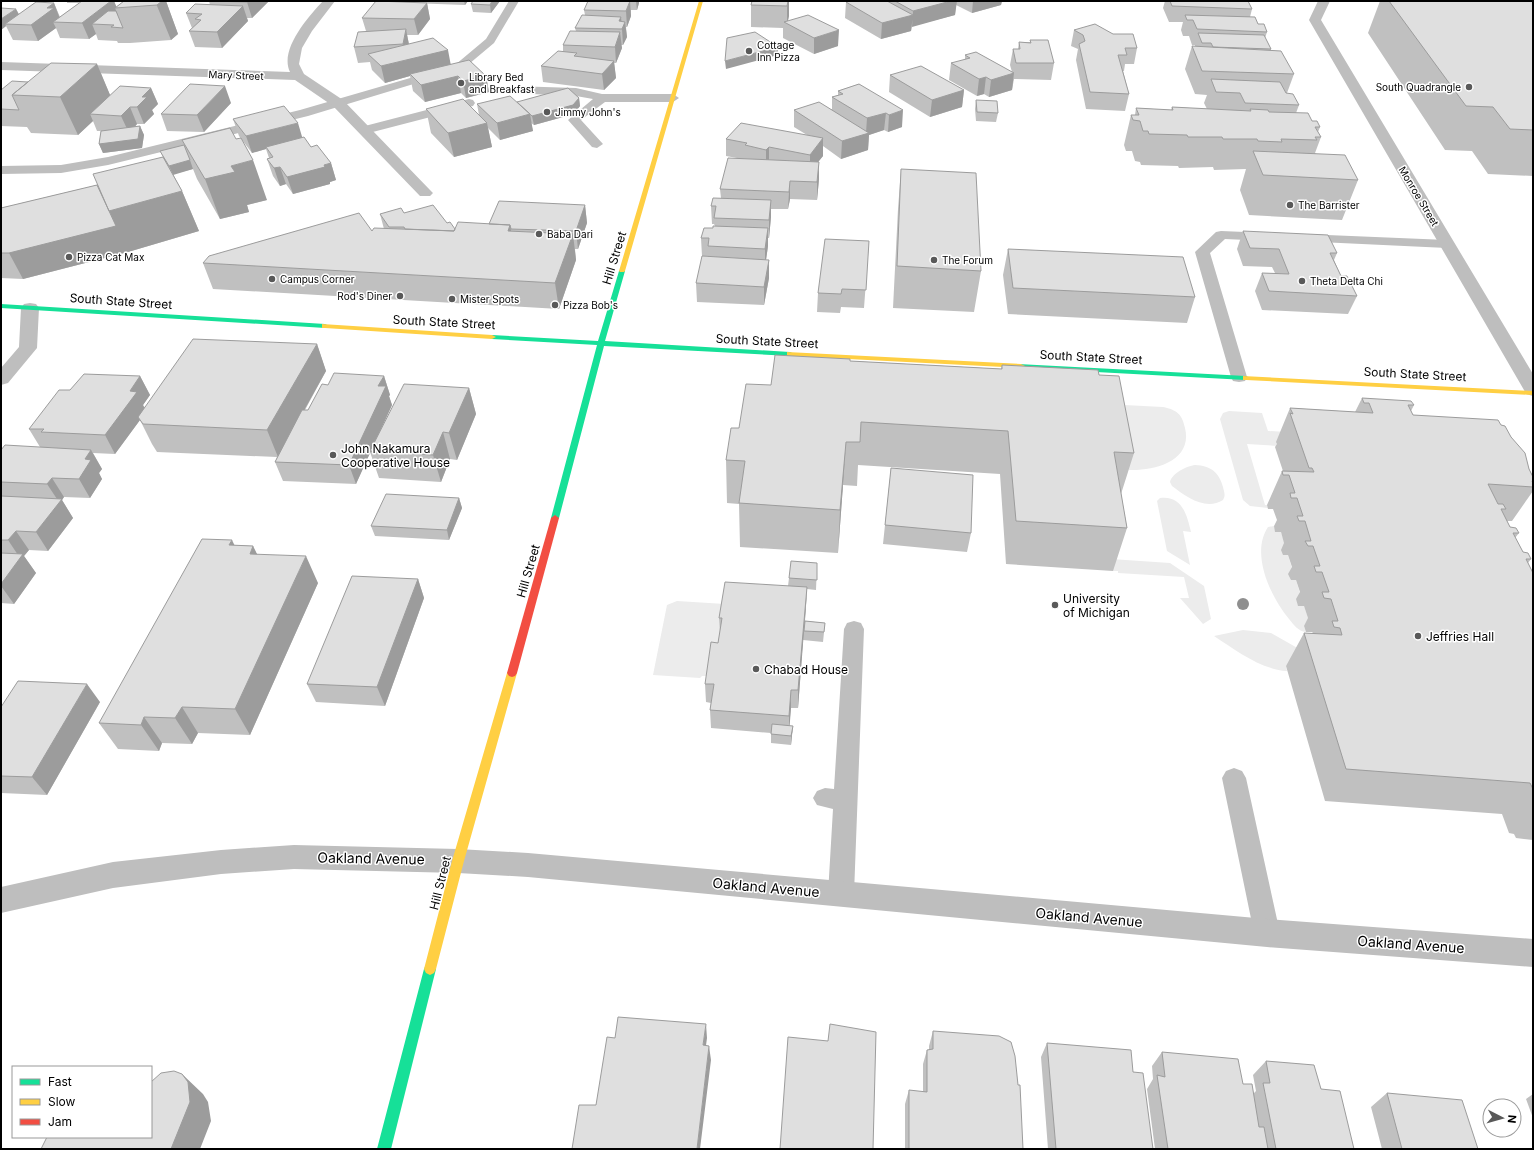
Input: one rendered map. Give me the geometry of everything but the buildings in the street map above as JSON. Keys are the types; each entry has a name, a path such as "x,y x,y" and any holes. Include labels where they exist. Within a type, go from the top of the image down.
{"street":[{"path":"329,1 310,23 297,49 293,64 298,76 338,103 425,193"},
{"name":"Hill Street","path":"384,1149 458,861 543,564 601,344 701,1"},
{"name":"Monroe Street","path":"1324,1 1315,20 1533,391"},
{"name":"Mary Street","path":"1,66 298,76"},
{"name":"South State Street","path":"1,306 601,344 1533,391"},
{"path":"1,316 30,308 28,348 1,379"},
{"name":"Oakland Avenue","path":"1,900 114,875 221,862 294,857 458,861 1267,933 1533,953"}],"lane":[{"path":"1,170 61,169 108,161 338,103 459,67 490,41 514,1"},
{"path":"512,90 576,92 602,98 673,98"},
{"path":"597,144 574,120 602,98"},
{"path":"364,130 469,103"},
{"path":"1239,377 1202,252 1221,235 1447,244"},
{"path":"841,894 835,799 854,629"},
{"path":"1234,778 1267,933"}],"shaded area":[{"path":"1085,403 1163,407 1175,411 1184,423 1186,439 1183,449 1178,456 1170,462 1160,466 1139,470 1129,470 1128,463"},
{"path":"1229,411 1262,413 1268,431 1324,434 1278,446 1247,444 1265,505 1267,505 1268,508 1250,506 1243,500 1220,419 1223,413"},
{"path":"1195,465 1210,468 1217,474 1224,492 1223,500 1217,503 1203,503 1190,498 1172,486 1170,482 1171,479 1177,473 1184,468"},
{"path":"1160,498 1167,498 1178,503 1188,519 1191,532 1183,531 1190,565 1167,551 1157,501"},
{"path":"1274,526 1281,532 1287,550 1283,555 1288,555 1294,575 1291,580 1296,580 1302,600 1297,600 1298,605 1304,606 1311,626 1304,626 1306,632 1296,627 1282,610 1265,575 1261,550 1263,538 1268,527"},
{"path":"1111,559 1170,563 1204,586 1211,619 1203,624 1180,598 1189,598 1184,577 1118,573 1118,571 1113,571"},
{"path":"677,601 725,604 720,637 710,676 702,676 700,678 653,675 667,605"},
{"path":"1243,630 1271,633 1301,650 1286,666 1287,671 1277,670 1258,663 1214,636"}],"traffic: fast":[{"path":"555,518 601,343 622,271"},
{"path":"1,306 325,326"},
{"path":"492,337 790,354"},
{"path":"1021,366 1246,378"},
{"path":"384,1149 430,969"}],"traffic: slow":[{"path":"622,271 701,1"},
{"path":"325,326 492,337"},
{"path":"790,354 1021,366"},
{"path":"1246,378 1533,393"},
{"path":"430,969 458,861 512,673"}],"traffic: jam":[{"path":"512,673 555,518"}],"place":[{"name":"Cottage Inn Pizza","path":"749,51"},
{"name":"Library Bed and Breakfast","path":"461,83"},
{"name":"South Quadrangle","path":"1469,87"},
{"name":"Jimmy John's","path":"547,112"},
{"name":"The Barrister","path":"1290,205"},
{"name":"Baba Dari","path":"539,234"},
{"name":"Pizza Cat Max","path":"69,257"},
{"name":"The Forum","path":"934,260"},
{"name":"Campus Corner","path":"272,279"},
{"name":"Theta Delta Chi","path":"1302,281"},
{"name":"Rod's Diner","path":"400,296"},
{"name":"Mister Spots","path":"452,299"},
{"name":"Pizza Bob's","path":"555,305"},
{"name":"John Nakamura Cooperative House","path":"333,455"},
{"name":"University of Michigan","path":"1055,605"},
{"name":"Jeffries Hall","path":"1418,636"},
{"name":"Chabad House","path":"756,669"}]}
